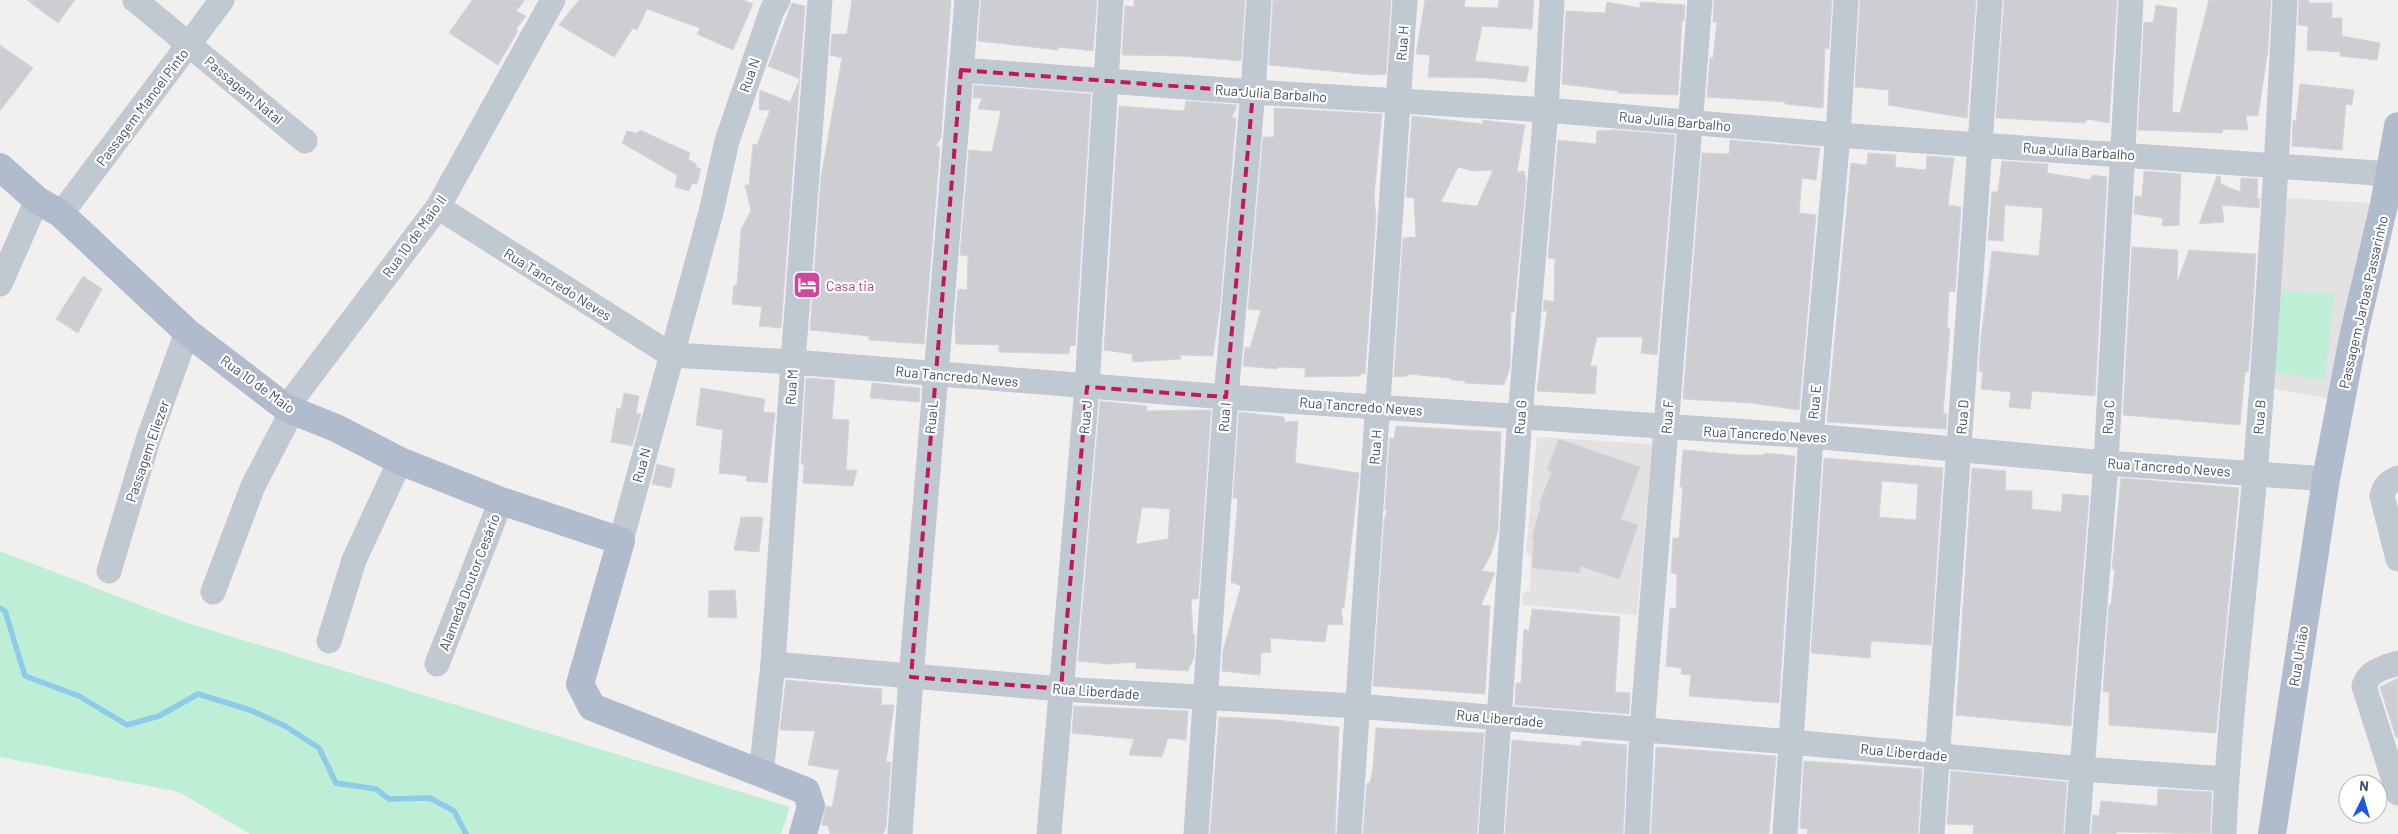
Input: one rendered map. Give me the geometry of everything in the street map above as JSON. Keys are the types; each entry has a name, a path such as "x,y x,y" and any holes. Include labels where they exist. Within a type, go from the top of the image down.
{"main road":[{"name":"Passagem Jarbas Passarinho","path":"2326,478 2354,332 2390,174 2398,126"},
{"name":"Rua 10 de Maio","path":"0,167 37,200 61,214 187,332 289,410 336,428 400,461 501,501 621,541"},
{"name":"Rua União","path":"2272,834 2326,478"},
{"name":"Rua N","path":"621,541 580,684 592,707 808,793 811,806 803,834"}],"street":[{"name":"Passagem Natal","path":"135,0 306,141"},
{"name":"Passagem Manoel Pinto","path":"61,214 222,0"},
{"name":"Rua 10 de Maio II","path":"212,592 253,486 289,410 438,207 553,0"},
{"name":"Rua N","path":"621,541 712,212 727,141 772,10 778,0"},
{"name":"Rua M","path":"762,774 773,664 820,0"},
{"name":"Rua L","path":"900,834 910,677 967,0"},
{"name":"Rua J","path":"1049,834 1087,387 1111,0"},
{"name":"Rua I","path":"1196,834 1226,398 1253,92 1259,0"},
{"name":"Rua H","path":"1349,834 1356,706 1405,0"},
{"name":"Rua G","path":"1491,834 1520,416 1546,110 1552,0"},
{"name":"Rua F","path":"1637,834 1642,730 1700,0"},
{"name":"Rua E","path":"1785,834 1811,436 1838,135 1846,0"},
{"name":"Rua D","path":"1932,834 1990,0"},
{"name":"Rua C","path":"2077,834 2106,463 2131,0"},
{"name":"Rua B","path":"2224,834 2226,779 2255,473 2285,0"},
{"name":"Rua Julia Barbalho","path":"961,70 1253,92 1546,110 1838,135 2390,174"},
{"path":"0,284 37,200"},
{"name":"Rua Tancredo Neves","path":"438,207 671,355 793,362 1226,398 1811,436 2106,463 2326,478"},
{"name":"Passagem Eliezer","path":"109,571 148,440 187,332"},
{"path":"329,640 354,560 400,461"},
{"path":"2390,487 2398,559"},
{"name":"Alameda Doutor Cesário","path":"437,664 501,501"},
{"name":"Rua Liberdade","path":"773,664 1062,689 1356,706 1791,742 2082,769 2226,779"},
{"path":"2398,664 2375,670 2367,677 2364,686 2398,792"}],"highlighted area":[{"path":"961,70 1253,92 1226,397 1087,387 1061,689 911,677"}],"shaded area":[{"path":"2285,198 2372,203 2332,399 2268,388"},
{"path":"1537,437 1652,444 1637,615 1523,605 1522,594 1530,590 1531,557 1526,551"}],"green space":[{"path":"2281,290 2334,294 2325,380 2272,372"},
{"path":"0,551 184,622 790,807 781,834 250,834 179,792 0,757"}],"building":[{"path":"27,0 75,0 58,23"},
{"path":"472,0 525,0 516,11 526,16 516,29 518,31 498,65 449,33"},
{"path":"579,0 743,0 753,4 733,50 697,34 700,28 647,9 637,30 633,28 614,57 559,25"},
{"path":"852,0 951,0 941,137 936,146 940,147 924,344 869,340 869,336 810,330 821,177 842,58 830,55 832,34 847,34"},
{"path":"981,0 1097,0 1093,51 1058,47 1058,50 978,41"},
{"path":"1134,0 1245,0 1241,61 1181,56 1122,55 1125,6 1134,7"},
{"path":"1273,0 1391,0 1386,74 1371,75 1269,65"},
{"path":"1425,0 1465,0 1464,7 1498,8 1499,0 1534,0 1532,29 1482,26 1475,61 1529,67 1526,82 1488,78 1428,77 1430,55 1416,54"},
{"path":"1714,0 1832,0 1829,49 1825,48 1823,108 1785,104 1785,102 1707,97 1710,58 1713,58 1717,22 1713,22"},
{"path":"1860,0 1976,0 1967,118 1888,105 1889,90 1855,87"},
{"path":"2004,0 2117,0 2109,123 2087,119 2085,123 1996,118"},
{"path":"2209,0 2271,0 2268,49 2258,116 2246,115 2248,130 2223,129 2222,133 2138,130 2144,22 2153,23 2156,5 2177,8 2172,112 2180,113"},
{"path":"2299,0 2309,0 2308,3 2332,3 2332,18 2342,18 2342,36 2380,43 2377,60 2340,56 2340,52 2307,50 2308,26 2298,25"},
{"path":"1607,2 1640,8 1640,2 1685,5 1684,21 1682,21 1678,95 1618,93 1618,91 1562,84 1566,11 1605,13"},
{"path":"792,3 805,6 800,79 768,66"},
{"path":"0,45 33,68 0,111"},
{"path":"799,80 781,328 759,326 762,307 732,304 734,285 737,286 741,229 751,211 745,185 749,185 753,144 757,145 770,110 759,110 760,90 790,102"},
{"path":"2300,84 2354,90 2352,105 2346,104 2342,150 2292,146 2293,120 2296,121"},
{"path":"974,85 1091,94 1075,346 1070,345 1069,354 999,352 999,345 956,344 955,322 958,289 967,290 968,256 960,255 969,150 992,152 1001,111 978,109 982,98 973,98"},
{"path":"1186,101 1237,105 1232,118 1236,118 1220,306 1213,356 1180,355 1181,359 1133,362 1132,354 1104,350 1119,106 1184,111"},
{"path":"1274,108 1382,114 1374,196 1376,217 1365,374 1361,373 1360,376 1305,377 1305,368 1278,367 1277,369 1243,366 1245,347 1250,348 1261,310 1248,309 1263,137 1274,137"},
{"path":"1412,116 1483,124 1482,120 1525,125 1517,172 1524,171 1526,181 1514,312 1511,312 1510,368 1504,385 1465,383 1465,381 1451,380 1450,378 1408,374 1407,376 1394,377 1403,238 1416,237 1414,198 1406,197","holes":["1458,167 1473,171 1493,170 1477,206 1441,202"]},
{"path":"640,130 690,153 688,159 701,169 697,184 692,183 689,191 675,187 677,175 622,143 627,131 637,133"},
{"path":"1615,130 1675,135 1657,355 1641,353 1643,337 1597,337 1590,366 1597,366 1595,394 1537,391 1547,311 1543,311 1544,300 1554,302 1555,259 1548,258 1558,140 1596,144 1597,131"},
{"path":"1730,140 1820,148 1816,180 1802,178 1799,213 1816,215 1799,410 1750,403 1683,399 1702,153 1729,154"},
{"path":"1868,153 1896,155 1895,167 1926,170 1927,156 1954,158 1948,205 1961,207 1955,292 1949,291 1947,328 1950,328 1943,413 1947,414 1946,429 1827,422 1851,163 1867,165"},
{"path":"2002,161 2048,164 2047,173 2091,180 2092,175 2107,177 2095,396 2032,391 2030,409 2009,407 2011,392 1981,389 1983,372 1979,371 1981,337 1992,251 2039,256 2043,208 2005,205 2003,241 1988,240 1992,192 1998,192"},
{"path":"2144,171 2181,174 2179,225 2162,226 2163,218 2134,214 2135,196 2142,197"},
{"path":"2217,176 2220,176 2221,184 2240,192 2241,178 2258,179 2257,198 2260,199 2259,208 2222,205 2224,222 2199,224"},
{"path":"2132,247 2178,250 2177,283 2189,250 2256,254 2250,354 2248,372 2245,372 2240,425 2123,415"},
{"path":"83,276 102,289 78,333 56,319"},
{"path":"806,378 835,380 832,419 849,420 846,470 857,470 853,486 803,483 804,465 801,464"},
{"path":"872,383 920,388 919,402 870,398"},
{"path":"701,388 765,399 763,412 775,413 767,483 746,481 747,476 719,473 723,430 696,425"},
{"path":"624,393 639,396 636,413 641,414 632,446 611,442 617,408 621,409"},
{"path":"1100,401 1147,406 1146,411 1211,410 1198,599 1191,599 1193,635 1195,635 1194,657 1188,671 1136,668 1136,662 1108,664 1078,661","holes":["1142,507 1170,509 1168,539 1136,544"]},
{"path":"1239,412 1284,417 1285,422 1298,421 1295,463 1359,473 1344,608 1341,607 1343,625 1328,624 1325,642 1270,638 1271,652 1261,653 1260,675 1222,671 1223,651 1241,586 1231,582 1238,499 1233,498"},
{"path":"1396,426 1501,432 1498,530 1491,554 1482,571 1495,573 1481,605 1490,606 1485,694 1373,686 1384,522 1387,510 1385,510 1389,446 1390,438 1394,439"},
{"path":"1559,439 1640,467 1621,519 1638,525 1619,579 1580,566 1580,573 1532,568 1534,539 1532,538 1541,505 1539,504 1552,472 1547,470"},
{"path":"1683,450 1740,455 1765,455 1765,453 1795,456 1779,703 1689,696 1691,675 1681,674 1682,668 1666,666 1670,608 1676,609 1677,574 1671,573 1673,538 1679,538 1683,487 1680,487"},
{"path":"1824,458 1943,468 1931,645 1871,641 1870,658 1811,653","holes":["1882,481 1918,484 1916,520 1879,517"]},
{"path":"657,464 675,469 671,488 652,484"},
{"path":"1972,468 2006,471 2005,490 2032,491 2032,509 2061,512 2063,494 2089,496 2071,726 1956,715"},
{"path":"2121,478 2239,488 2216,733 2109,725 2109,692 2103,692 2109,605 2111,605 2115,569 2112,569"},
{"path":"741,517 763,517 759,552 734,550"},
{"path":"735,590 737,618 708,617 709,591"},
{"path":"1532,609 1620,617 1615,692 1630,693 1629,714 1515,705 1516,683 1521,683 1524,629 1529,631"},
{"path":"2398,678 2398,737 2396,738 2380,687"},
{"path":"786,680 882,689 881,705 894,705 886,762 891,762 886,828 883,834 830,834 828,826 822,825 826,806 832,807 839,770 808,765 815,731 780,730"},
{"path":"1074,706 1188,711 1186,740 1168,738 1162,757 1129,755 1134,739 1072,733"},
{"path":"1219,717 1277,720 1339,727 1335,834 1210,834"},
{"path":"1376,728 1484,733 1477,834 1363,834 1367,783 1370,783 1373,766"},
{"path":"1512,740 1581,746 1581,741 1627,745 1623,834 1505,834"},
{"path":"1656,747 1776,756 1769,834 1651,834"},
{"path":"1804,761 1922,769 1918,834 1807,834 1808,829 1800,828"},
{"path":"1951,771 2067,782 2063,834 1973,834 1974,825 1947,824"},
{"path":"2158,789 2212,792 2210,834 2116,832 2116,834 2091,834 2093,815 2099,816 2101,801 2157,806"}],"waterway":[{"path":"0,608 5,611 25,676 79,696 127,725 159,716 198,694 250,710 285,726 319,748 336,783 376,789 389,799 430,798 454,811 466,834"}],"place":[{"name":"Casa tia","path":"807,285"}]}
